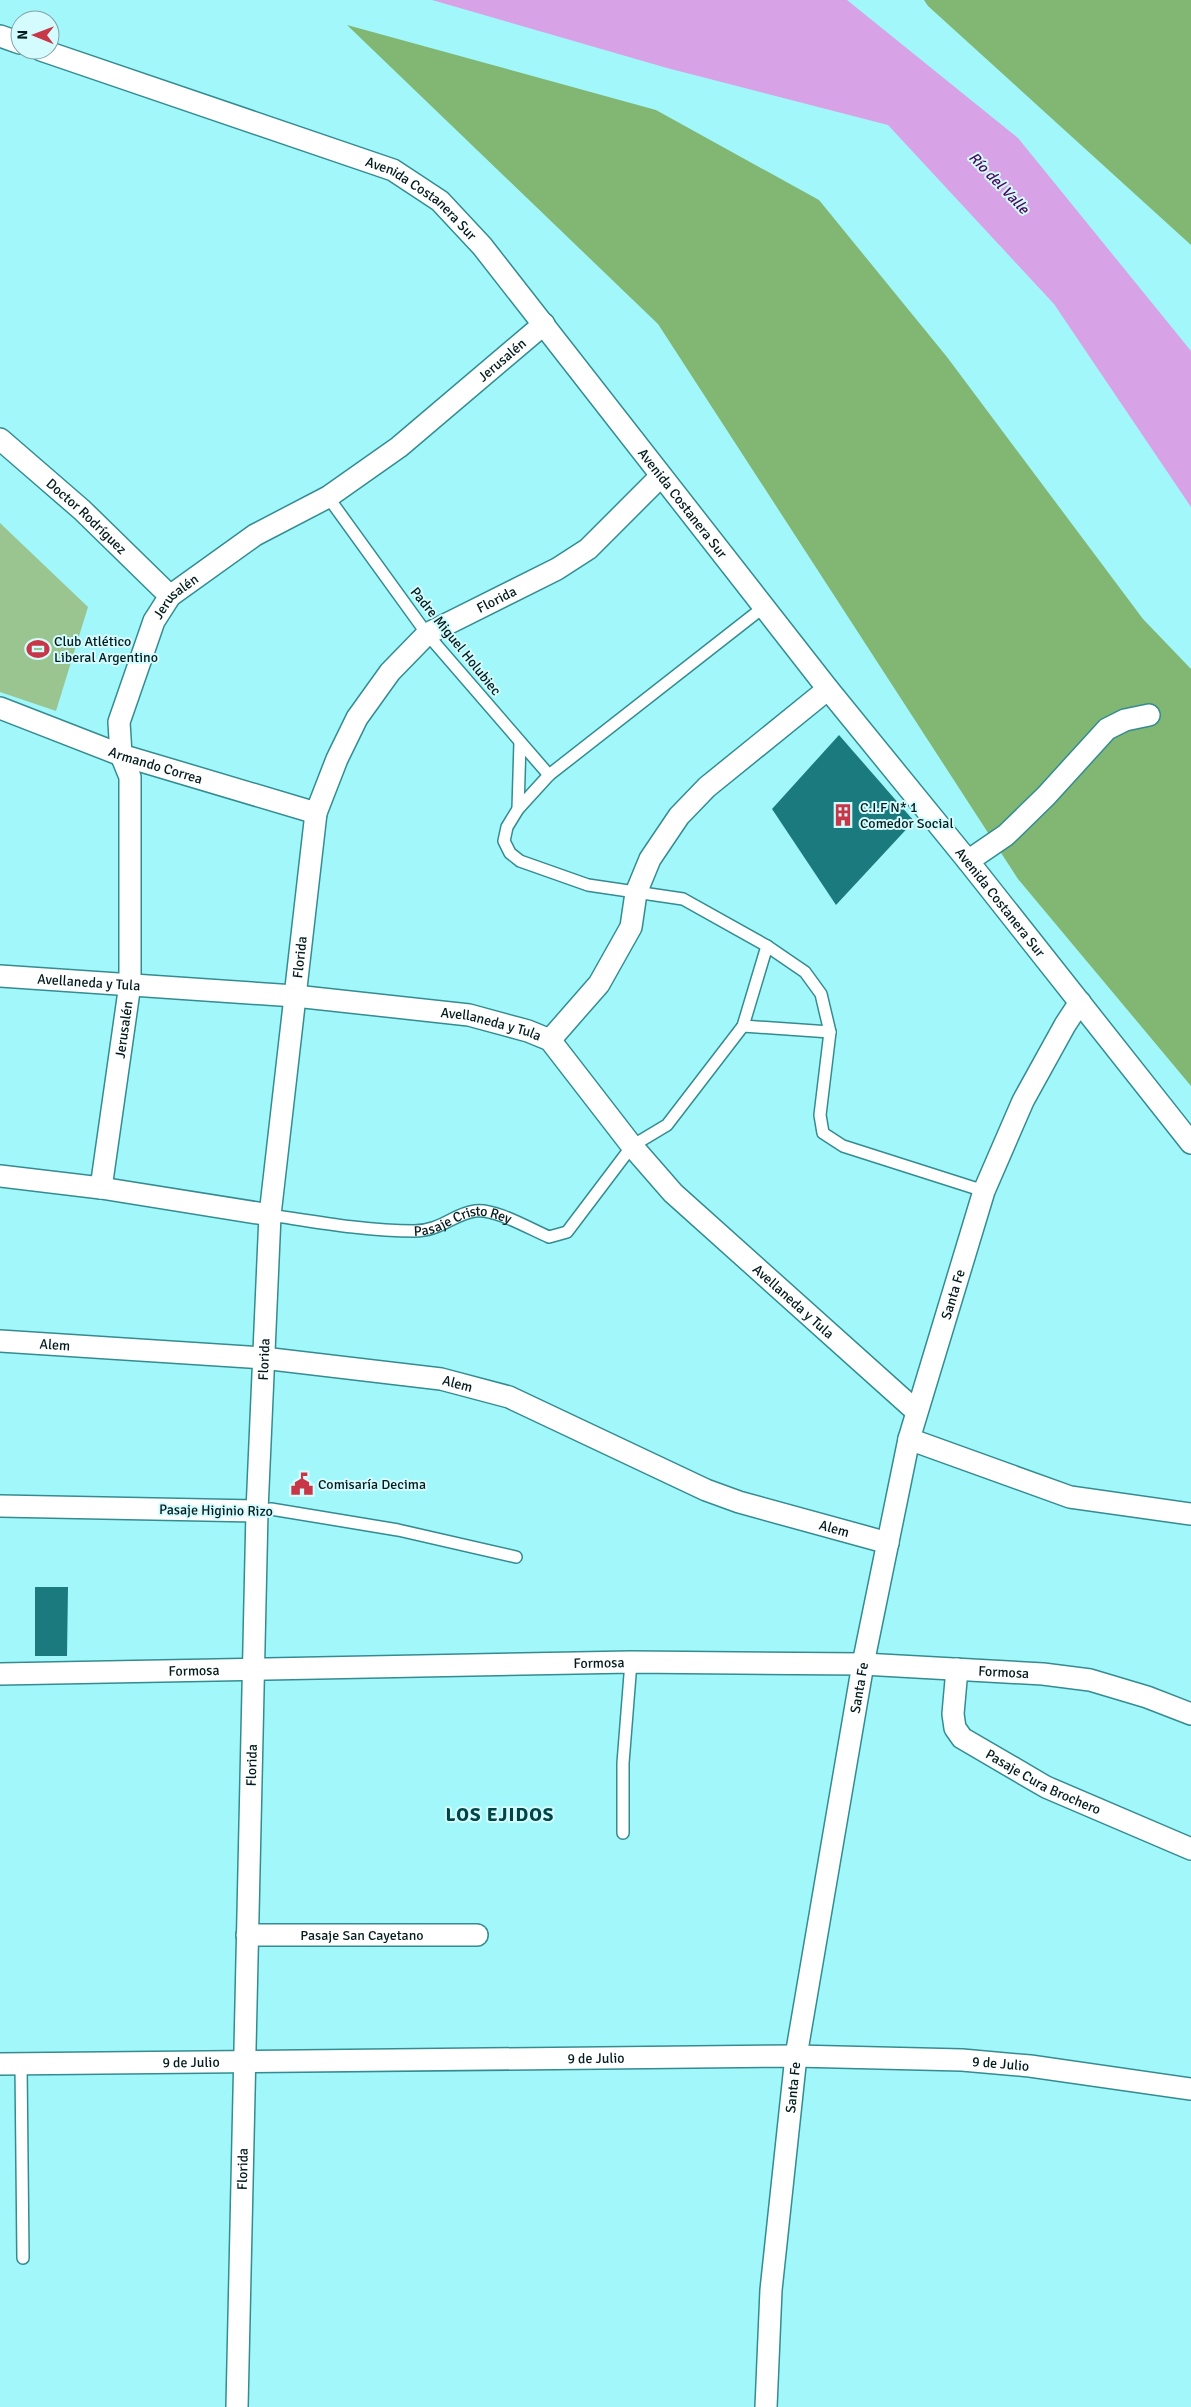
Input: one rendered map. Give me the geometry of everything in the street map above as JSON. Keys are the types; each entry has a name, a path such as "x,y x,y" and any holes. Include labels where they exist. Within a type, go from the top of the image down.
{"street":[{"name":"Avenida Costanera Sur","path":"60,56 393,170 440,201 482,246 828,689 968,861 1191,1143"},
{"name":"Jerusalén","path":"101,1188 130,984 130,777 121,755 119,722 154,621 170,596 255,535 328,497 400,447 544,324"},
{"name":"Doctor Rodríguez","path":"0,440 82,510 170,596"},
{"name":"Florida","path":"237,2407 252,1669 270,1215 316,814 337,758 357,718 390,672 427,634 565,564 588,549 661,476"},
{"path":"550,1040 599,984 631,927 636,893 650,859 679,816 707,787 828,689"},
{"name":"Armando Correa","path":"0,708 121,755 316,814"},
{"path":"968,861 1006,835 1046,796 1108,729 1125,720 1149,715"},
{"name":"Avellaneda y Tula","path":"0,976 294,996 470,1015 528,1030 550,1040 632,1146 673,1193 916,1411"},
{"name":"Santa Fe","path":"766,2407 771,2290 796,2056 863,1664 909,1439 984,1191 1023,1101 1065,1025 1080,1002"},
{"name":"Pasaje Cristo Rey","path":"0,1176 101,1188 270,1215"},
{"name":"Alem","path":"0,1341 263,1358 441,1379 509,1397 706,1490 739,1502 888,1544"},
{"path":"909,1439 1070,1497 1191,1514"},
{"name":"Pasaje Higinio Rizo","path":"0,1506 257,1511"},
{"name":"Formosa","path":"0,1674 631,1662 863,1664 1043,1674 1090,1680 1147,1697 1191,1714"},
{"name":"Pasaje Cura Brochero","path":"957,1669 953,1714 954,1728 962,1738 1046,1787 1191,1849"},
{"name":"Pasaje San Cayetano","path":"248,1935 477,1935"},
{"name":"9 de Julio","path":"0,2064 244,2060 796,2056 962,2060 1030,2066 1191,2089"}],"lane":[{"name":"Padre Miguel Holubiec","path":"328,497 427,634 549,775"},
{"path":"764,606 549,775 518,809 507,828 504,841 510,852 520,861 588,885 683,899 767,946 805,972 821,994 830,1032 820,1115 823,1133 843,1146 984,1191"},
{"path":"518,809 520,742"},
{"name":"Pasaje Cristo Rey","path":"270,1215 345,1225 415,1231 437,1228 474,1211 489,1211 549,1237 567,1232 632,1146 667,1125 743,1026 767,946"},
{"path":"743,1026 830,1032"},
{"name":"Pasaje Higinio Rizo","path":"257,1511 271,1509 398,1530 516,1557"},
{"path":"624,1833 623,1763 631,1662"},
{"path":"21,2064 23,2258"}],"green space":[{"path":"924,0 1191,0 1191,245 928,6"},
{"path":"347,25 656,110 819,200 947,357 1143,619 1191,669 1191,1086 1018,879 658,324"},
{"name":"Club Atlético Liberal Argentino","path":"0,523 88,607 56,711 0,692"}],"water":[{"name":"Río del Valle","path":"432,0 847,0 1018,138 1191,351 1191,507 1054,304 888,125 667,68"}],"building":[{"name":"C.I.F N* 1 Comedor Social","path":"839,735 914,821 836,905 772,809"},
{"path":"35,1587 68,1587 67,1656 35,1656"}],"place":[{"name":"Club Atlético Liberal Argentino","path":"38,649"},
{"name":"C.I.F N* 1 Comedor Social","path":"843,815"},
{"name":"Comisaría Decima","path":"302,1484"}],"district":[{"name":"LOS EJIDOS","path":"500,1814"}]}
